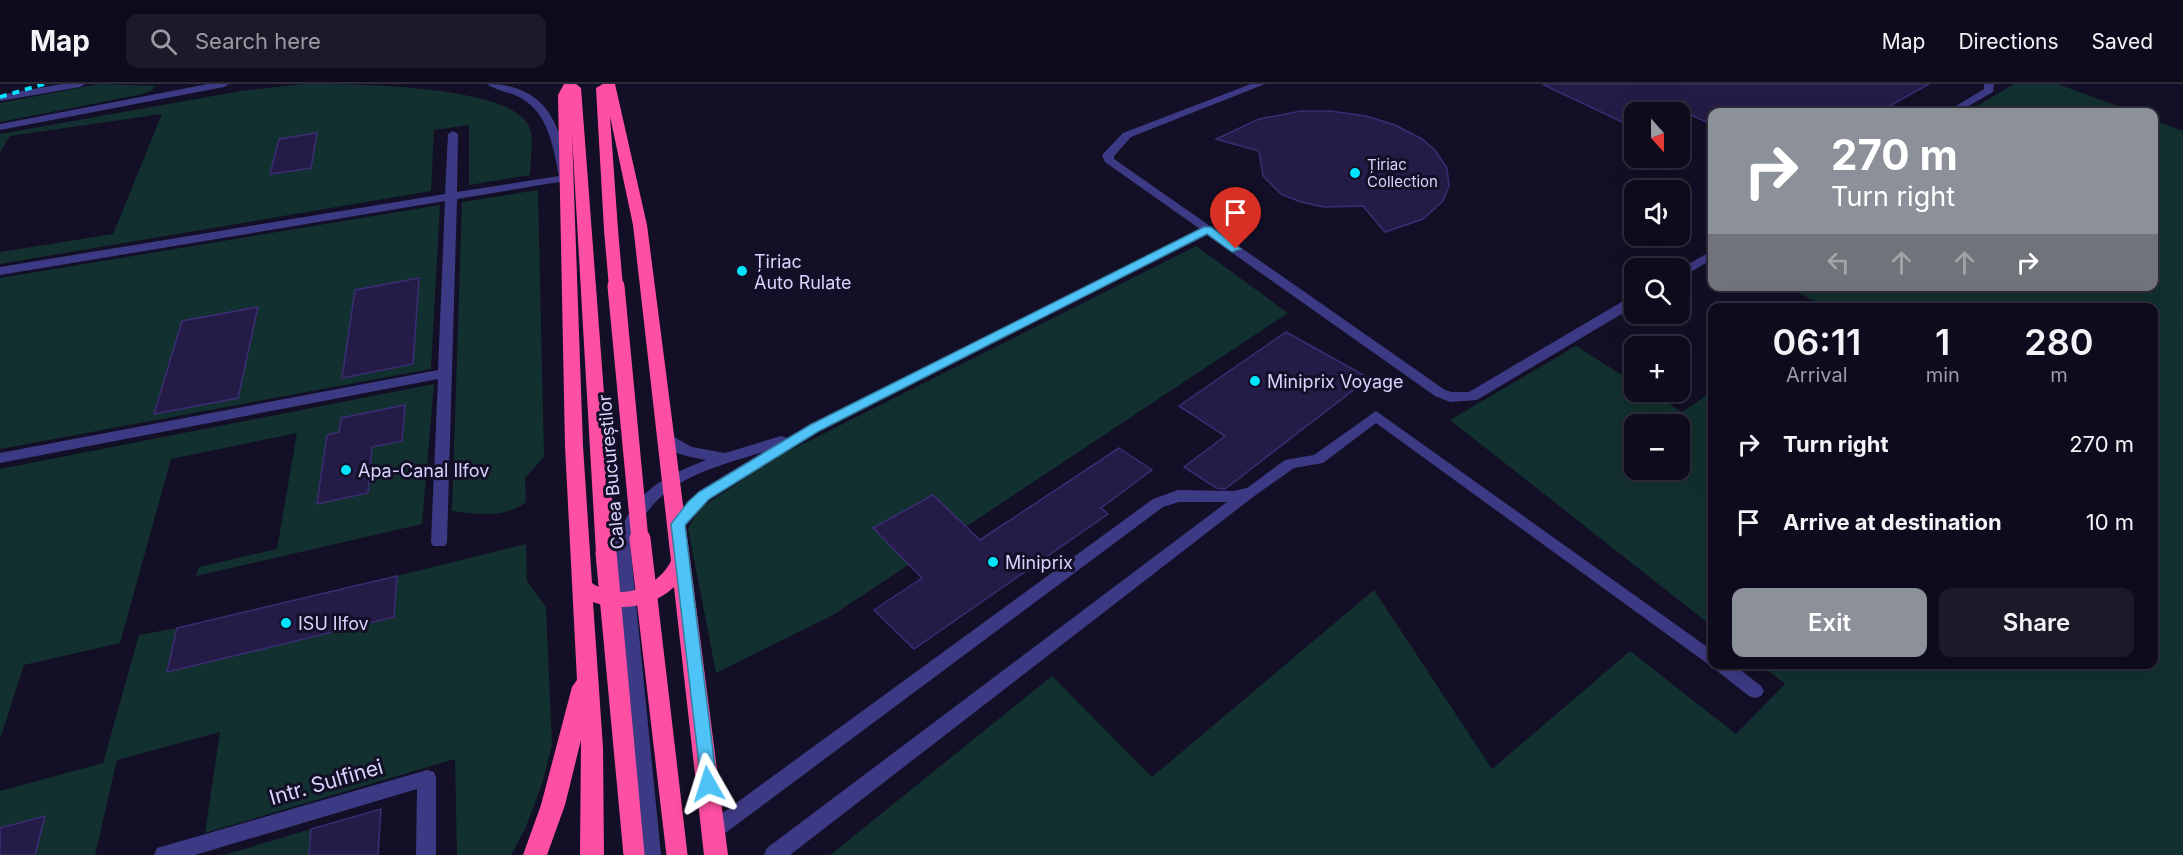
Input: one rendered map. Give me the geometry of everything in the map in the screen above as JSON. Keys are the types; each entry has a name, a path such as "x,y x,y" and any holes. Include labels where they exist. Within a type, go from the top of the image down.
{"highway":[{"path":"570,84 564,94 565,178 581,585 592,748 592,855"},
{"name":"Calea Bucureștilor","path":"575,84 606,553 634,855"},
{"name":"Calea Bucureștilor","path":"602,84 612,230 641,551 677,855"},
{"path":"609,84 635,195 668,440 716,855"},
{"path":"581,585 592,595 608,600 627,600 651,592 671,578 681,560"},
{"path":"535,855 561,779 587,668"}],"street":[{"path":"0,98 80,84"},
{"path":"138,101 158,92 166,84"},
{"path":"0,127 224,84"},
{"path":"0,272 565,178 556,131 542,107 528,97 492,84"},
{"path":"1260,84 1127,135 1108,154 1109,160 1450,397 1472,398 1624,307"},
{"path":"1958,108 1989,90 1989,84"},
{"path":"439,542 453,134"},
{"path":"678,524 704,495 814,428 1208,230"},
{"path":"1690,268 1708,257"},
{"path":"0,458 445,373"},
{"path":"774,855 1290,464 1318,459 1376,416 1708,656"},
{"path":"651,855 622,543 626,527 634,513 672,481 729,457 814,428"},
{"path":"668,440 688,452 729,457"},
{"path":"713,831 1158,503 1178,496 1233,497 1252,492"},
{"path":"1726,669 1755,691"},
{"name":"Intr. Sulfinei","path":"164,855 427,778 426,855"}],"green space":[{"path":"99,84 156,86 151,91 138,95 0,122 0,103"},
{"path":"305,84 391,86 464,95 496,103 519,114 530,129 532,146 530,175 469,185 469,125 434,130 431,191 0,264 0,252 113,234 162,114 10,136 0,152 0,134 241,91"},
{"path":"2014,84 2058,84 2123,108 1974,108"},
{"path":"2158,122 2183,131 2183,855 830,855 1052,676 1152,777 1374,590 1492,769 1630,651 1736,734 1785,684 1766,669 2158,669 2158,303 1819,303 1794,291 2158,291"},
{"path":"538,190 544,457 525,478 526,502 518,507 491,514 452,511 462,202"},
{"path":"440,205 431,369 0,449 0,278"},
{"path":"1196,246 1288,313 833,615 716,673 688,528 700,508 781,455"},
{"path":"1576,346 1624,376 1624,402 1666,402 1682,412 1708,394 1708,623 1450,420"},
{"path":"434,384 422,524 196,576 199,567 277,549 297,433 171,459 120,643 24,665 0,739 0,469"},
{"path":"526,544 527,581 546,607 552,745 543,781 525,829 511,855 457,855 455,759 205,833 220,732 117,760 95,855 35,855 44,816 0,828 0,791 103,763 139,635 177,628 167,672 394,617 397,576"},
{"path":"311,829 309,855 224,855"}],"building":[{"path":"1542,84 1929,84 1886,108 1708,108 1708,123 1690,114 1690,102 1624,102 1624,123"},
{"name":"Țiriac Collection","path":"1301,111 1330,111 1366,116 1395,125 1422,139 1435,150 1447,168 1449,186 1443,201 1423,219 1385,232 1363,206 1324,207 1301,202 1281,194 1263,176 1259,151 1216,139 1259,119"},
{"path":"317,133 311,168 270,174 279,139"},
{"path":"419,278 413,364 342,378 355,290"},
{"path":"258,307 238,398 154,414 182,321"},
{"path":"1286,332 1369,378 1225,489 1216,488 1184,467 1225,436 1179,406"},
{"name":"Apa-Canal Ilfov","path":"405,405 402,441 372,447 368,493 317,504 327,435 339,432 341,418"},
{"name":"Miniprix","path":"1119,448 1152,470 1101,508 1108,514 914,649 874,610 922,578 873,528 933,495 980,540"},
{"name":"ISU Ilfov","path":"397,576 394,617 167,672 177,628"},
{"path":"381,809 378,855 309,855 311,829"},
{"path":"45,816 35,855 0,855 0,828"}],"railway":[{"path":"0,97 44,84"}],"place":[{"name":"Țiriac Collection","path":"1355,173"},
{"name":"Țiriac Auto Rulate","path":"742,271"},
{"name":"Miniprix Voyage","path":"1255,381"},
{"name":"Apa-Canal Ilfov","path":"346,470"},
{"name":"Miniprix","path":"993,562"},
{"name":"ISU Ilfov","path":"286,623"}],"route":[{"path":"708,784 681,560 678,524 684,514 704,495 814,428 1208,230 1236,249"}]}
